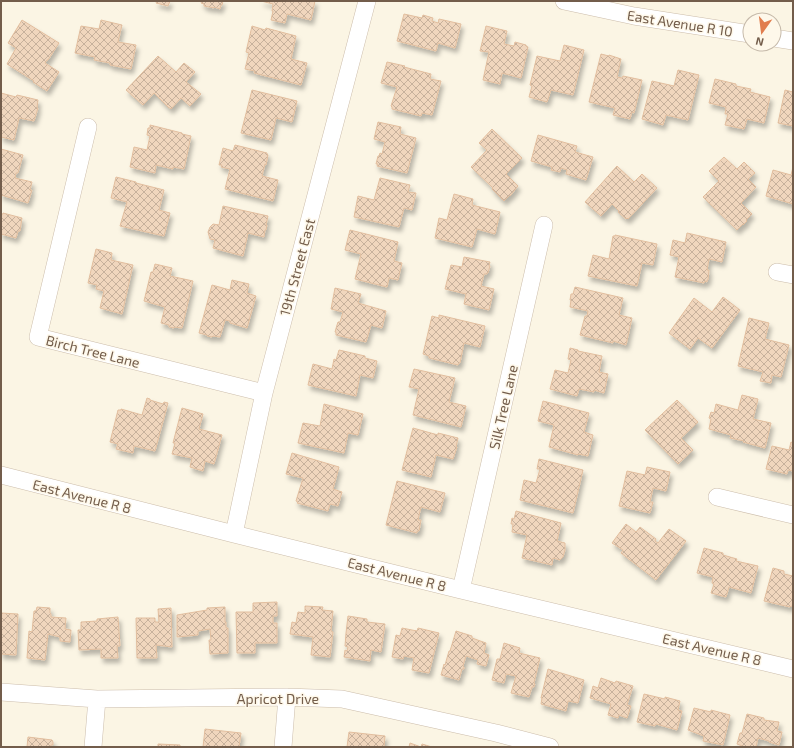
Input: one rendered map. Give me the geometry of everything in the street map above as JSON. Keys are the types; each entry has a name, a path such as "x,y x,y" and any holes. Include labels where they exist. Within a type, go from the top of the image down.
{"street":[{"name":"19th Street East","path":"234,534 264,393 367,1"},
{"name":"East Avenue R 10","path":"564,1 634,16 742,33"},
{"path":"782,39 793,41"},
{"name":"Birch Tree Lane","path":"88,127 38,337 264,393"},
{"name":"Silk Tree Lane","path":"461,590 544,225"},
{"name":"East Avenue R 8","path":"1,475 461,590 793,668"},
{"path":"717,497 793,515"},
{"name":"Apricot Drive","path":"1,692 97,699 287,697 342,699 494,740 550,747"},
{"path":"283,747 287,697"},
{"path":"92,747 97,699"}],"building":[{"path":"157,1 170,1 168,6 156,3"},
{"path":"202,1 223,1 220,9 204,6 204,4 201,3"},
{"path":"261,1 315,1 311,20 287,14 285,23 271,20 273,4"},
{"path":"404,14 422,18 423,15 433,18 432,21 438,23 439,19 461,24 455,48 438,43 436,51 397,41"},
{"path":"22,20 59,43 45,63 59,72 47,91 7,64 16,48 8,43"},
{"path":"101,20 122,25 118,42 136,45 131,69 110,65 110,63 94,60 95,57 75,53 81,26 99,29"},
{"path":"252,26 296,36 291,59 307,63 301,85 254,73 255,71 245,69 249,53 246,52"},
{"path":"486,26 507,31 504,44 514,46 515,42 528,47 521,78 502,73 500,84 483,80 489,52 480,51"},
{"path":"564,45 584,50 573,95 551,90 547,102 529,97 532,86 530,85 537,56 560,61"},
{"path":"601,54 621,59 617,77 622,78 623,76 642,80 634,113 632,112 630,119 613,115 615,108 589,102"},
{"path":"158,56 176,72 184,63 195,72 186,82 201,94 190,106 181,98 171,109 154,93 143,105 126,90"},
{"path":"387,62 431,74 430,79 441,81 432,115 422,113 421,116 392,109 391,106 397,87 381,83"},
{"path":"678,70 699,75 688,120 666,115 663,125 642,119 652,81 674,86"},
{"path":"715,79 736,84 736,86 751,89 750,92 770,97 764,123 747,119 744,129 725,125 728,114 725,114 726,107 709,103"},
{"path":"252,90 297,101 292,122 276,118 271,140 241,133"},
{"path":"785,90 793,92 793,126 778,123"},
{"path":"1,93 38,100 38,108 34,121 19,118 14,140 1,137"},
{"path":"378,122 401,127 400,134 416,138 407,173 377,166 378,156 380,153 382,154 385,142 374,139"},
{"path":"150,125 191,136 184,169 173,167 173,169 156,165 155,173 130,167 134,147 147,150 150,136 147,135"},
{"path":"492,129 522,158 506,174 518,186 504,201 471,167 487,150 479,143"},
{"path":"538,135 577,146 575,152 593,157 586,180 566,174 567,170 561,168 560,172 551,170 552,167 531,161"},
{"path":"235,145 267,153 266,165 265,164 262,176 278,180 273,201 225,189 230,169 219,165 223,148 233,151"},
{"path":"1,149 23,155 15,178 32,182 30,190 32,190 28,203 1,195"},
{"path":"724,157 737,169 744,162 755,173 748,179 756,187 741,203 752,214 737,230 703,197 719,181 709,171"},
{"path":"617,166 634,182 642,174 657,188 628,219 618,212 619,211 612,204 601,216 585,202"},
{"path":"793,167 793,204 766,196 773,170 791,175"},
{"path":"116,177 164,190 159,210 170,213 164,236 120,226 127,202 111,198"},
{"path":"380,178 410,185 408,192 416,193 412,210 404,208 399,227 354,217 358,196 374,200"},
{"path":"454,194 473,199 472,205 500,212 495,234 477,229 472,247 435,238 439,218 447,220"},
{"path":"223,206 268,216 264,237 248,233 243,256 213,248 215,240 210,239 208,232 213,224 219,225"},
{"path":"3,213 22,218 20,231 18,231 16,238 1,234 1,214"},
{"path":"350,230 398,242 394,261 402,263 398,280 389,278 387,287 355,279 361,254 345,250"},
{"path":"687,233 726,242 722,262 709,259 707,282 705,281 704,283 675,277 679,257 670,255 673,240 685,243"},
{"path":"615,235 657,244 653,265 642,263 637,286 588,276 593,255 609,259 613,236"},
{"path":"96,249 112,253 111,260 133,265 122,314 100,308 104,291 96,289 97,285 88,283"},
{"path":"464,257 490,262 488,273 484,274 481,286 494,289 489,310 464,304 466,294 445,289 451,265 462,267"},
{"path":"155,264 172,268 170,276 193,281 182,328 169,327 169,325 161,323 165,307 144,301 151,272 153,272"},
{"path":"232,280 249,284 247,293 256,296 247,328 225,320 220,337 212,337 199,333 212,285 230,290"},
{"path":"575,287 623,298 619,315 632,318 626,345 580,335 585,316 587,316 588,311 570,307 571,294 573,294"},
{"path":"335,288 361,294 358,303 386,311 382,328 371,325 366,342 336,335 335,332 337,325 338,322 340,322 343,312 331,309"},
{"path":"723,297 740,310 712,348 698,338 690,349 669,333 694,298 712,312"},
{"path":"439,315 485,326 480,347 464,343 460,363 458,365 429,358 429,356 423,354 432,316 439,318"},
{"path":"749,318 769,323 765,339 789,345 781,377 772,375 771,383 760,381 763,372 738,366"},
{"path":"570,348 602,356 599,372 608,374 604,393 594,390 594,392 579,389 577,396 550,389 555,370 568,373 571,360 568,359"},
{"path":"339,350 365,356 365,358 377,361 373,378 360,375 356,396 308,385 313,364 332,369 334,359 336,360"},
{"path":"414,369 455,378 449,402 466,406 461,427 413,415 419,389 409,387"},
{"path":"742,395 758,399 753,419 771,423 765,448 730,438 731,435 709,429 711,419 709,418 711,412 714,413 716,404 738,410"},
{"path":"147,398 163,404 164,402 168,403 155,451 134,446 133,453 116,449 118,444 110,442 118,410 121,409 142,415"},
{"path":"677,400 698,422 681,438 693,450 678,464 645,430"},
{"path":"543,401 589,413 584,432 593,435 588,456 578,455 549,447 554,425 538,421"},
{"path":"324,404 363,414 358,435 348,433 344,453 298,443 303,423 320,426"},
{"path":"182,408 203,414 199,429 222,435 214,464 205,461 203,471 190,467 192,458 172,454 175,443 173,443"},
{"path":"413,428 438,435 438,433 458,438 453,459 436,455 431,477 402,470"},
{"path":"791,442 793,443 793,471 788,470 787,474 766,469 772,446 789,450"},
{"path":"292,453 339,467 333,489 342,492 338,506 330,504 328,511 297,503 298,502 296,501 303,478 286,474"},
{"path":"539,459 583,470 573,513 520,500 524,480 536,483 540,469 537,469"},
{"path":"647,467 670,472 666,491 653,488 650,502 653,502 650,513 619,506 627,471 645,475"},
{"path":"397,481 445,493 440,512 421,507 418,520 421,520 419,531 417,531 417,533 386,525"},
{"path":"516,511 561,523 557,541 565,543 565,550 563,557 560,560 553,558 552,565 522,558 527,535 512,532 512,518 514,519"},
{"path":"626,524 636,532 640,527 656,539 655,541 658,543 669,529 686,541 656,580 621,553 623,550 612,543"},
{"path":"704,548 723,553 723,555 737,559 736,561 758,566 751,593 729,587 726,597 711,593 714,584 712,583 713,577 697,573"},
{"path":"773,568 784,571 784,574 793,576 793,607 764,601"},
{"path":"277,602 277,616 273,616 273,623 277,623 277,643 255,643 255,653 237,653 236,612 253,612 253,603"},
{"path":"305,606 323,607 322,610 333,611 331,631 333,632 330,657 311,655 313,637 290,634 292,622 296,623 298,612 305,613"},
{"path":"37,607 50,608 51,617 66,618 65,629 71,630 70,642 60,641 60,637 48,634 45,660 27,658 29,631 32,632 34,611 36,611"},
{"path":"225,607 225,622 226,628 228,628 228,653 210,654 210,629 198,631 198,635 177,637 177,615 207,610 207,608"},
{"path":"171,608 172,647 156,645 157,658 137,658 136,618 155,618 155,622 159,622 158,609"},
{"path":"1,613 18,614 16,655 1,654"},
{"path":"348,616 367,619 367,622 385,624 381,652 371,650 370,661 344,657 345,650 347,651 348,647 345,646"},
{"path":"118,617 120,646 117,646 118,658 101,658 101,649 79,650 78,630 81,630 81,622"},
{"path":"402,628 417,631 418,628 439,633 429,673 412,670 414,658 404,656 403,659 392,657 396,635 400,636"},
{"path":"456,631 472,636 472,638 486,643 484,653 489,655 486,666 477,664 478,660 466,656 463,666 464,669 462,669 459,680 441,675"},
{"path":"504,643 520,648 519,653 540,658 535,684 534,687 532,687 529,697 511,693 516,676 506,674 504,683 492,680 497,659 500,659"},
{"path":"548,669 584,680 578,703 568,701 566,711 541,704"},
{"path":"601,678 615,683 616,681 633,686 627,705 631,706 627,718 619,715 618,718 608,715 611,704 590,698 593,686 598,688"},
{"path":"644,694 680,701 678,710 682,711 677,730 656,724 655,726 637,722"},
{"path":"694,708 711,712 711,710 730,715 723,745 703,741 704,736 688,730"},
{"path":"747,714 764,718 764,720 779,722 777,731 782,732 779,745 758,738 756,747 745,747 737,744 740,733 742,733"},
{"path":"205,729 241,733 239,747 203,747"},
{"path":"349,732 385,736 384,747 347,747"},
{"path":"28,737 52,740 53,745 50,747 27,747"},
{"path":"410,743 421,747 409,747"},
{"path":"158,744 180,745 180,747 158,747"},
{"path":"422,744 432,747 421,747"}]}
